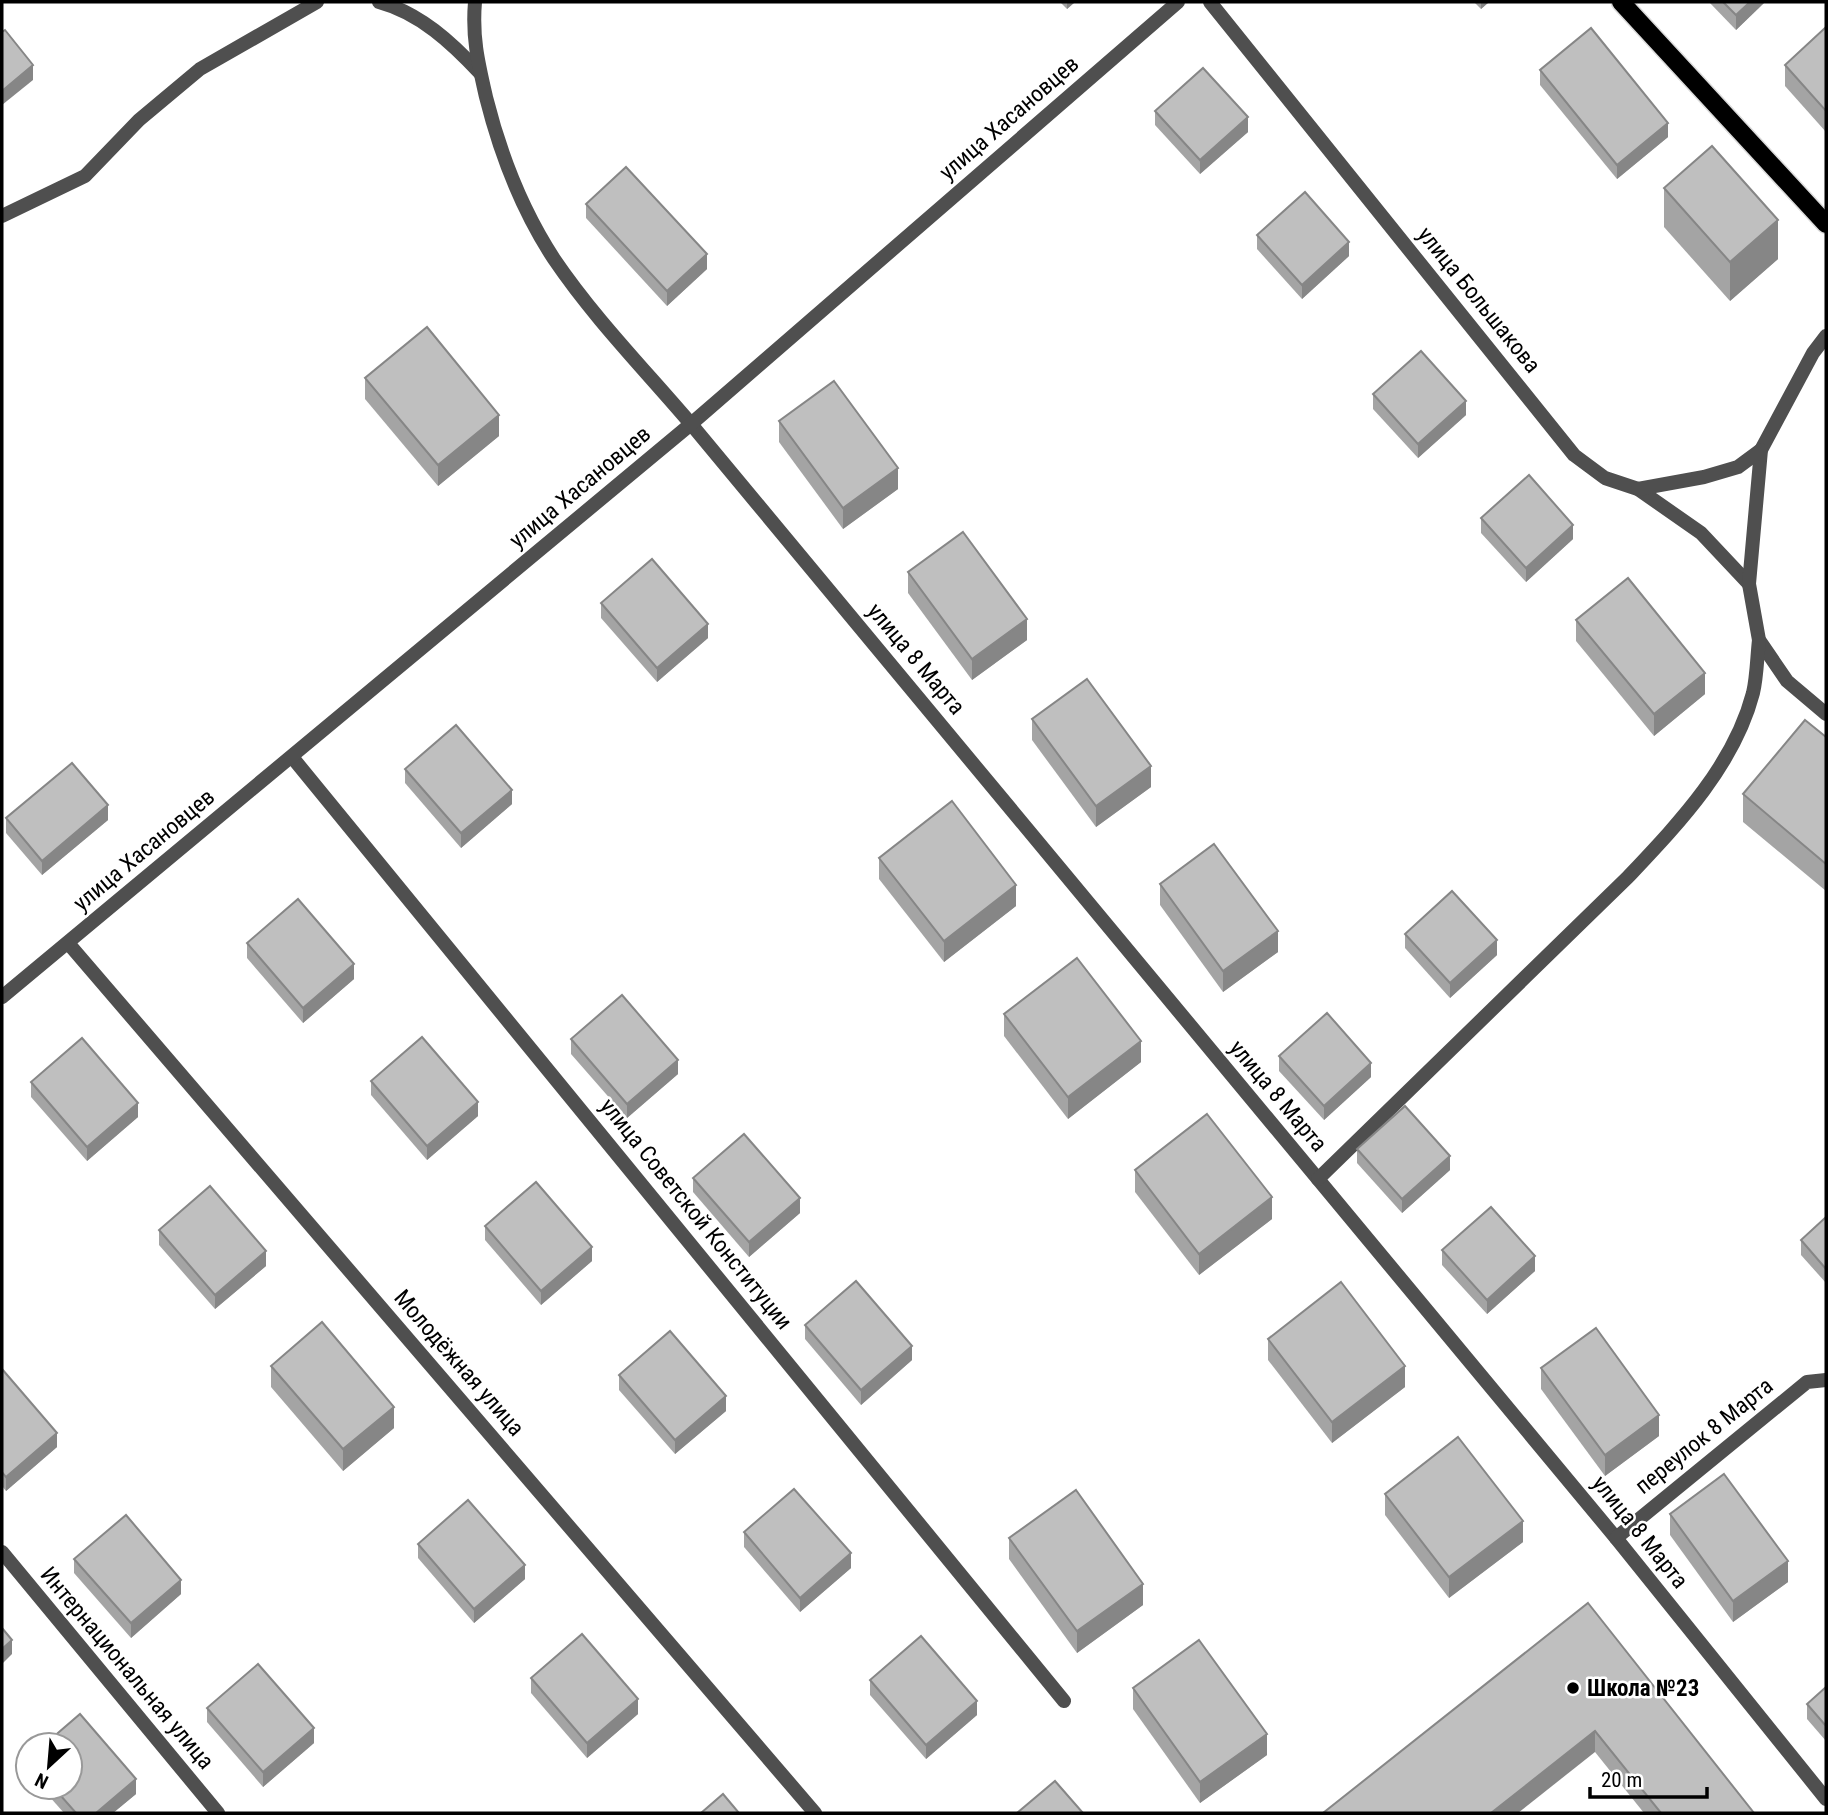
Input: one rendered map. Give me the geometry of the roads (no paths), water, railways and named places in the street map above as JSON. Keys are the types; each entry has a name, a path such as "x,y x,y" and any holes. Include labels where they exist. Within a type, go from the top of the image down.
{"main road":[{"path":"1621,2 1826,224"}],"street":[{"path":"2,216 85,176 139,120 200,69 317,2"},
{"path":"379,2 422,22 452,43 481,74"},
{"name":"улица 8 Марта","path":"475,2 472,30 493,126 516,190 554,258 596,313 1616,1538 1826,1799"},
{"name":"улица Хасановцев","path":"2,996 691,424 1178,2"},
{"name":"улица Большакова","path":"1210,2 1574,455 1605,478 1638,489 1701,533 1749,584"},
{"path":"1318,1179 1628,877 1669,833 1709,783 1737,736 1753,692 1759,640 1749,584 1761,450 1813,353 1826,336"},
{"path":"1638,489 1684,482 1738,467 1761,450"},
{"path":"1759,640 1787,681 1826,714"},
{"name":"улица Советской Конституции","path":"292,757 1064,1701"},
{"name":"Молодёжная улица","path":"68,943 815,1813"},
{"name":"переулок 8 Марта","path":"1616,1538 1807,1382 1826,1380"},
{"name":"Интернациональная улица","path":"2,1552 218,1813"}],"place":[{"name":"Школа №23","path":"1573,1688"}]}
